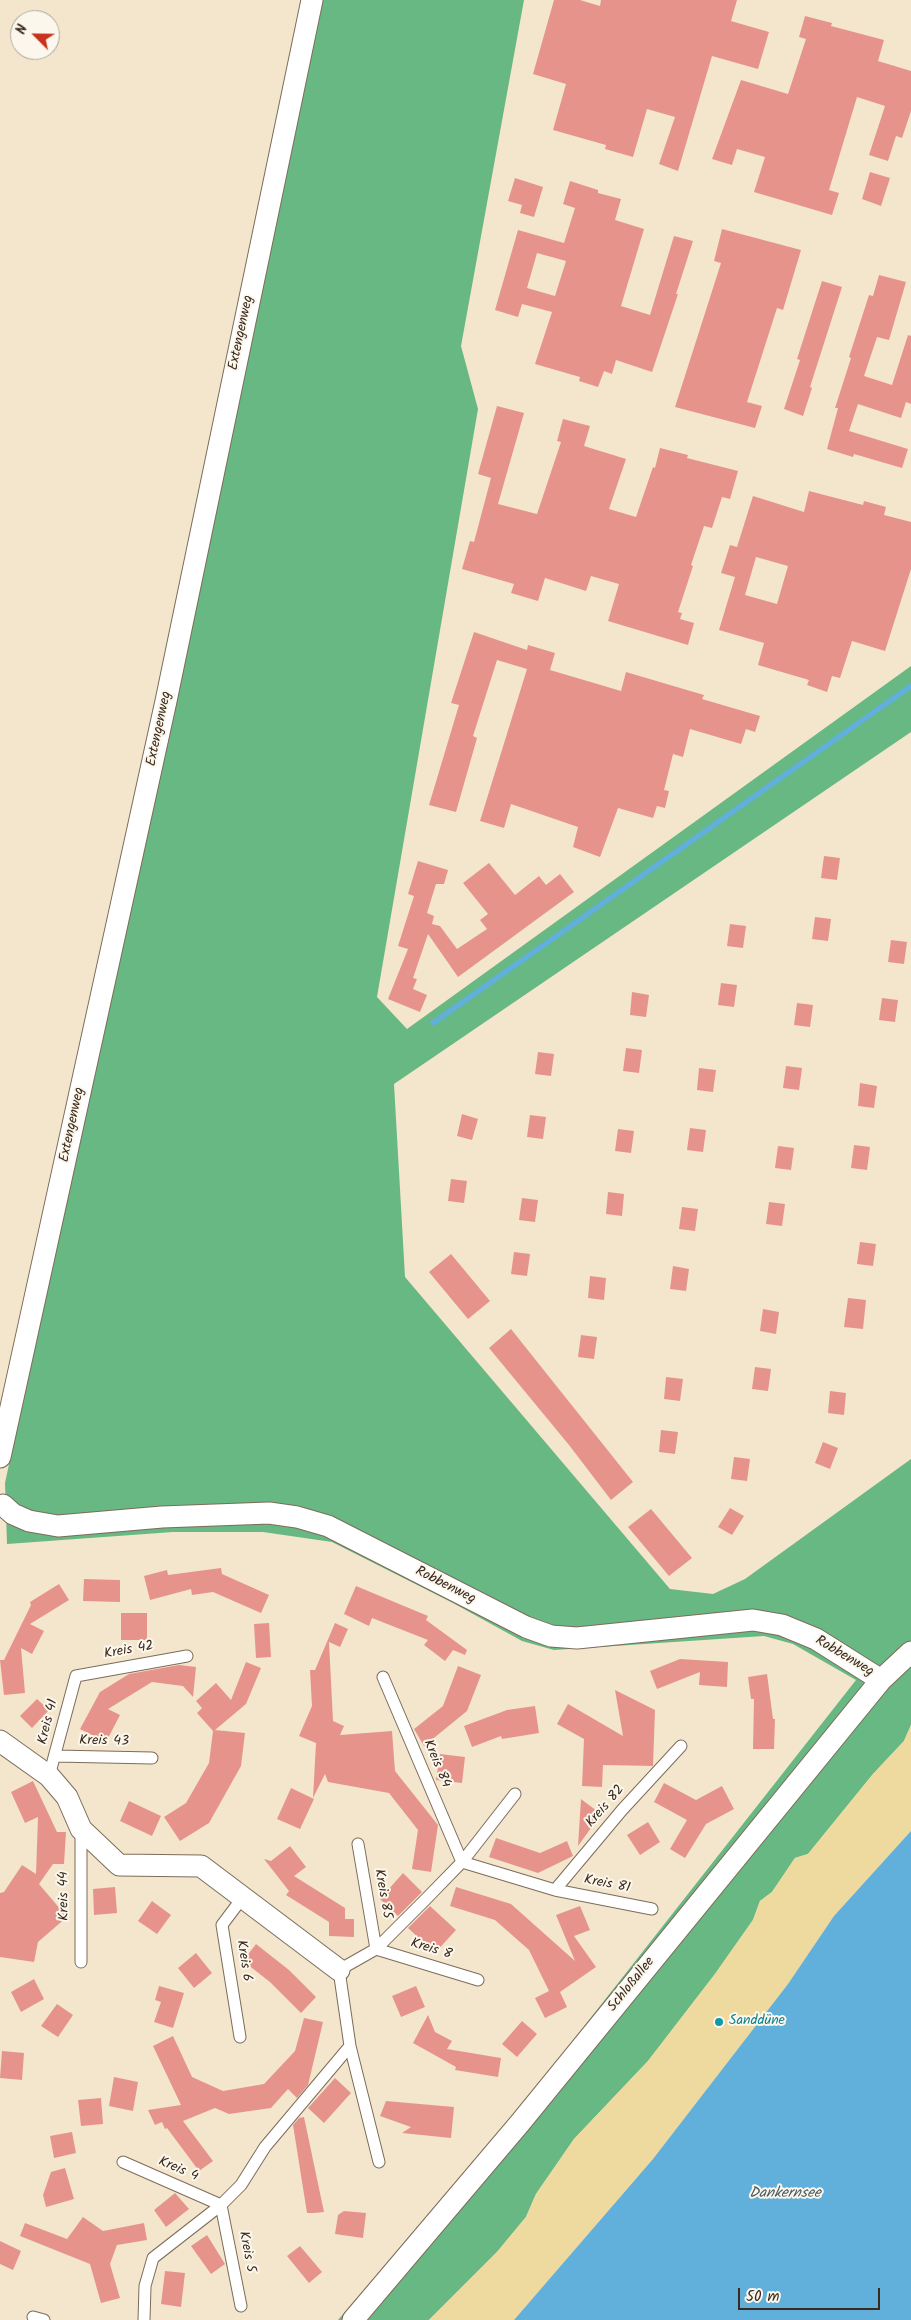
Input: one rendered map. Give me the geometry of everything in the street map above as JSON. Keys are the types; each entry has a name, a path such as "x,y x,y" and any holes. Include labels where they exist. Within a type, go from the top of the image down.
{"street":[{"name":"Extengenweg","path":"0,1457 166,701 312,0"},
{"name":"Robbenweg","path":"1,1504 13,1514 29,1521 58,1526 162,1517 269,1513 297,1517 328,1526 526,1627 551,1636 576,1638 754,1620 782,1625 816,1639 881,1680"},
{"name":"Schloßallee","path":"354,2320 520,2124 881,1680 911,1652"},
{"path":"0,1742 49,1776 67,1797 81,1830 119,1865 201,1866 339,1970"}],"lane":[{"name":"Kreis 42","path":"76,1676 188,1656"},
{"name":"Kreis 41","path":"49,1776 56,1756 76,1676"},
{"name":"Kreis 84","path":"383,1677 462,1862"},
{"name":"Kreis 82","path":"555,1890 622,1810 681,1746"},
{"name":"Kreis 43","path":"56,1756 152,1758"},
{"path":"379,2162 350,2046 339,1970 376,1949 462,1862 515,1794"},
{"name":"Kreis 44","path":"81,1830 81,1962"},
{"name":"Kreis 85","path":"358,1844 376,1949"},
{"name":"Kreis 81","path":"462,1862 555,1890 652,1908"},
{"name":"Kreis 6","path":"240,2037 222,1925 243,1897"},
{"name":"Kreis 8","path":"376,1949 478,1980"},
{"path":"144,2320 145,2286 154,2258 221,2205 241,2185 274,2135 350,2046"},
{"name":"Kreis 4","path":"123,2162 221,2205"},
{"name":"Kreis 5","path":"221,2205 241,2306"}],"green space":[{"path":"320,0 524,0 461,346 478,409 377,997 407,1029 911,666 911,732 394,1084 405,1277 670,1589 713,1594 745,1579 911,1459 911,1725 904,1741 873,1774 808,1854 795,1858 772,1892 760,1901 753,1920 715,1974 648,2061 574,2139 536,2194 526,2217 497,2252 429,2320 338,2320 534,2090 856,1680 793,1644 764,1636 554,1650 522,1641 453,1603 332,1542 263,1532 173,1532 7,1544 5,1483"}],"sand":[{"name":"Sanddüne","path":"911,1725 911,1831 834,1916 788,1984 653,2159 514,2320 429,2320 497,2252 526,2217 536,2194 574,2139 648,2061 715,1974 753,1920 760,1901 772,1892 795,1858 808,1854 873,1774 904,1741"}],"water":[{"name":"Dankernsee","path":"911,1831 911,2320 514,2320 653,2159 788,1984 834,1916"}],"building":[{"path":"554,0 580,0 600,6 601,0 737,0 731,21 769,32 758,69 712,56 678,171 659,164 675,117 647,109 633,157 605,149 606,145 553,130 566,84 533,74"},
{"path":"805,16 832,23 831,26 884,40 878,61 911,71 911,111 902,138 896,136 888,161 869,155 885,106 857,97 829,190 839,193 832,215 754,192 765,157 737,149 732,165 712,159 741,80 788,94 806,39 799,37"},
{"path":"870,172 890,178 881,206 862,199"},
{"path":"515,178 543,187 534,217 520,213 522,205 508,201"},
{"path":"570,181 598,190 598,193 621,199 615,220 644,229 621,306 650,315 674,236 693,241 676,294 678,294 652,372 616,360 612,374 604,371 598,387 579,381 580,377 535,364 552,312 522,304 518,317 495,310 518,230 564,243 575,208 563,204","holes":["537,253 566,261 555,296 527,288"]},
{"path":"722,229 801,250 783,310 777,308 747,402 762,406 755,428 675,407 721,263 714,261"},
{"path":"879,275 906,282 889,340 877,337 864,376 892,385 908,335 911,336 911,404 906,402 901,418 858,404 849,431 908,449 902,468 854,454 853,457 827,449 838,408 835,408 851,358 849,357 869,295 873,296"},
{"path":"822,281 842,287 810,387 812,388 803,416 784,409 800,360 797,359"},
{"path":"497,406 524,413 498,504 537,514 561,442 557,441 563,419 590,426 584,446 626,459 609,509 636,517 653,467 655,468 660,448 688,455 687,458 738,471 730,499 722,497 712,528 704,526 691,565 693,566 678,612 682,613 680,619 694,623 688,645 608,621 619,584 591,576 586,591 545,578 538,601 511,593 514,584 462,569 470,541 474,542 491,478 478,474"},
{"path":"809,491 863,505 864,501 886,507 884,515 911,522 911,569 885,651 852,641 840,678 832,676 827,692 807,685 809,680 758,665 764,643 719,630 735,577 721,573 730,545 737,547 753,496 804,512","holes":["756,557 788,566 777,604 745,595"]},
{"path":"474,632 527,650 528,645 555,653 550,670 621,691 626,672 704,695 702,699 760,716 755,732 746,729 741,744 690,729 683,757 673,754 664,790 669,791 665,808 657,806 653,818 618,808 600,857 573,847 578,827 511,804 504,828 480,821 527,669 497,660 473,736 477,738 456,812 429,805 459,705 451,703"},
{"path":"824,856 840,858 837,880 821,878"},
{"path":"418,861 448,870 444,884 436,884 427,913 434,916 432,924 440,926 457,949 487,929 480,920 488,914 463,883 489,863 515,895 539,876 546,885 560,874 574,892 458,977 428,934 413,978 417,979 413,989 427,995 420,1012 388,999 408,949 398,946 414,896 408,894"},
{"path":"815,917 831,919 828,941 812,939"},
{"path":"730,924 746,926 743,948 727,946"},
{"path":"891,940 907,942 904,964 888,962"},
{"path":"721,983 737,985 734,1007 718,1005"},
{"path":"632,992 649,995 646,1017 630,1015"},
{"path":"882,998 898,1000 895,1022 879,1020"},
{"path":"797,1003 813,1005 810,1027 794,1025"},
{"path":"626,1048 642,1050 639,1073 623,1071"},
{"path":"538,1052 554,1054 551,1076 535,1074"},
{"path":"786,1066 802,1068 799,1090 783,1088"},
{"path":"699,1068 716,1070 713,1092 697,1090"},
{"path":"860,1083 877,1086 874,1108 858,1106"},
{"path":"462,1114 478,1119 472,1140 457,1136"},
{"path":"530,1115 546,1117 543,1139 527,1137"},
{"path":"690,1128 706,1130 703,1152 687,1150"},
{"path":"618,1129 634,1131 631,1153 615,1151"},
{"path":"854,1145 870,1147 867,1170 851,1168"},
{"path":"778,1146 794,1148 791,1170 775,1168"},
{"path":"451,1179 467,1181 464,1203 448,1201"},
{"path":"608,1192 624,1194 622,1216 606,1214"},
{"path":"522,1198 538,1200 535,1222 519,1220"},
{"path":"769,1202 785,1204 782,1226 766,1224"},
{"path":"682,1207 698,1209 695,1231 679,1229"},
{"path":"860,1242 876,1244 873,1266 857,1264"},
{"path":"514,1252 530,1254 527,1276 511,1274"},
{"path":"451,1254 490,1301 468,1319 429,1272"},
{"path":"673,1266 689,1269 686,1291 670,1289"},
{"path":"590,1276 606,1278 604,1300 588,1298"},
{"path":"848,1298 866,1300 863,1329 844,1327"},
{"path":"763,1309 779,1312 776,1334 760,1331"},
{"path":"511,1329 633,1482 611,1500 569,1445 489,1348"},
{"path":"581,1335 597,1337 594,1359 578,1357"},
{"path":"755,1367 771,1369 768,1391 752,1389"},
{"path":"666,1377 683,1379 680,1401 664,1399"},
{"path":"830,1391 846,1393 844,1415 828,1413"},
{"path":"661,1430 678,1432 675,1454 659,1452"},
{"path":"823,1442 838,1448 830,1469 815,1463"},
{"path":"734,1457 750,1459 747,1481 731,1479"},
{"path":"730,1508 744,1516 732,1535 718,1527"},
{"path":"651,1509 692,1558 669,1576 628,1527"},
{"path":"221,1568 222,1574 269,1595 261,1613 213,1592 192,1595 191,1589 150,1600 144,1576 167,1570 168,1575"},
{"path":"84,1579 120,1580 120,1602 83,1601"},
{"path":"59,1584 69,1600 30,1624 44,1631 32,1654 21,1648 25,1693 4,1695 0,1660 4,1660 31,1605 30,1602"},
{"path":"356,1586 428,1616 426,1620 467,1650 465,1655 453,1650 445,1661 424,1645 428,1640 372,1618 369,1626 344,1614"},
{"path":"121,1613 147,1613 147,1640 121,1640"},
{"path":"269,1623 271,1657 256,1658 254,1624"},
{"path":"335,1623 348,1629 340,1647 329,1642 333,1721 344,1726 340,1735 392,1731 395,1771 438,1825 431,1872 412,1869 418,1830 389,1793 328,1782 325,1774 313,1798 316,1743 299,1736 312,1706 310,1670 315,1670"},
{"path":"680,1659 728,1662 727,1687 699,1685 700,1672 657,1689 650,1671"},
{"path":"246,1662 261,1668 246,1704 215,1730 245,1733 241,1766 209,1823 180,1841 164,1817 186,1803 209,1763 213,1731 197,1713 202,1708 196,1701 216,1683 231,1700"},
{"path":"179,1665 196,1667 193,1697 183,1686 152,1682 108,1709 120,1715 106,1742 80,1729 100,1692 129,1674"},
{"path":"458,1666 481,1675 467,1711 424,1746 414,1729 443,1706"},
{"path":"767,1674 773,1719 775,1719 774,1749 753,1749 754,1699 751,1699 748,1677"},
{"path":"615,1690 655,1710 653,1766 603,1765 602,1787 582,1786 584,1739 557,1724 568,1704 623,1736"},
{"path":"37,1699 49,1710 32,1728 20,1716"},
{"path":"535,1706 539,1733 502,1739 501,1736 472,1747 464,1726 507,1710"},
{"path":"440,1754 465,1757 462,1783 436,1780"},
{"path":"33,1781 57,1832 66,1832 64,1864 53,1864 39,1884 67,1917 38,1942 34,1962 0,1957 0,1893 4,1892 22,1865 36,1874 38,1817 25,1823 11,1792"},
{"path":"664,1783 696,1800 722,1786 734,1809 706,1824 685,1858 670,1849 687,1820 654,1802"},
{"path":"291,1788 314,1799 300,1829 277,1819"},
{"path":"581,1799 601,1814 578,1846"},
{"path":"129,1801 161,1816 152,1836 120,1821"},
{"path":"648,1822 660,1842 640,1855 627,1835"},
{"path":"496,1838 540,1853 567,1841 573,1856 538,1873 489,1857"},
{"path":"290,1846 306,1867 294,1876 345,1908 345,1919 354,1919 354,1937 329,1936 329,1922 286,1895 289,1891 264,1859 271,1861"},
{"path":"403,1873 422,1892 398,1916 380,1899"},
{"path":"115,1887 117,1913 94,1915 93,1889"},
{"path":"456,1887 511,1904 575,1961 556,1915 580,1906 590,1930 574,1936 596,1967 560,1992 567,2007 545,2018 535,1998 549,1991 529,1950 495,1920 450,1906"},
{"path":"152,1901 171,1915 157,1934 138,1921"},
{"path":"430,1906 456,1930 435,1953 408,1928"},
{"path":"256,1944 289,1970 316,1997 301,2013 270,1982 243,1961"},
{"path":"196,1953 212,1973 194,1988 178,1968"},
{"path":"34,1979 44,1999 21,2012 11,1992"},
{"path":"159,1986 184,1993 173,2028 154,2022 161,2002 155,2000"},
{"path":"416,1986 425,2007 401,2017 392,1996"},
{"path":"57,2004 73,2015 58,2037 41,2026"},
{"path":"428,2015 435,2032 452,2041 447,2049 501,2058 498,2077 455,2070 456,2067 413,2043"},
{"path":"304,2018 323,2022 308,2085 297,2098 288,2089 271,2108 229,2114 215,2108 183,2121 213,2161 199,2171 167,2128 165,2129 162,2122 155,2125 148,2110 181,2105 153,2046 173,2036 192,2077 223,2091 264,2084 295,2051"},
{"path":"522,2021 537,2034 517,2057 502,2044"},
{"path":"2,2051 24,2053 22,2080 0,2078"},
{"path":"114,2077 138,2082 133,2111 109,2106"},
{"path":"335,2078 351,2093 324,2123 308,2108"},
{"path":"101,2098 103,2124 81,2126 78,2100"},
{"path":"386,2101 454,2107 451,2138 402,2133 411,2127 380,2116"},
{"path":"304,2117 324,2212 307,2213 293,2125 299,2118"},
{"path":"72,2132 76,2153 54,2158 50,2136"},
{"path":"65,2168 74,2199 46,2207 43,2195 51,2172"},
{"path":"175,2193 189,2209 166,2227 154,2210"},
{"path":"344,2211 366,2213 363,2238 335,2234 338,2215"},
{"path":"83,2217 103,2231 144,2223 147,2240 117,2245 110,2264 120,2298 101,2303 90,2264 20,2236 25,2223 67,2239"},
{"path":"207,2235 225,2264 211,2274 191,2246"},
{"path":"0,2241 21,2251 13,2270 0,2264"},
{"path":"300,2246 322,2272 309,2283 287,2256"},
{"path":"165,2271 185,2273 181,2307 161,2304"}],"waterway":[{"path":"433,1023 911,686"}],"place":[{"name":"Sanddüne","path":"719,2022"}]}
